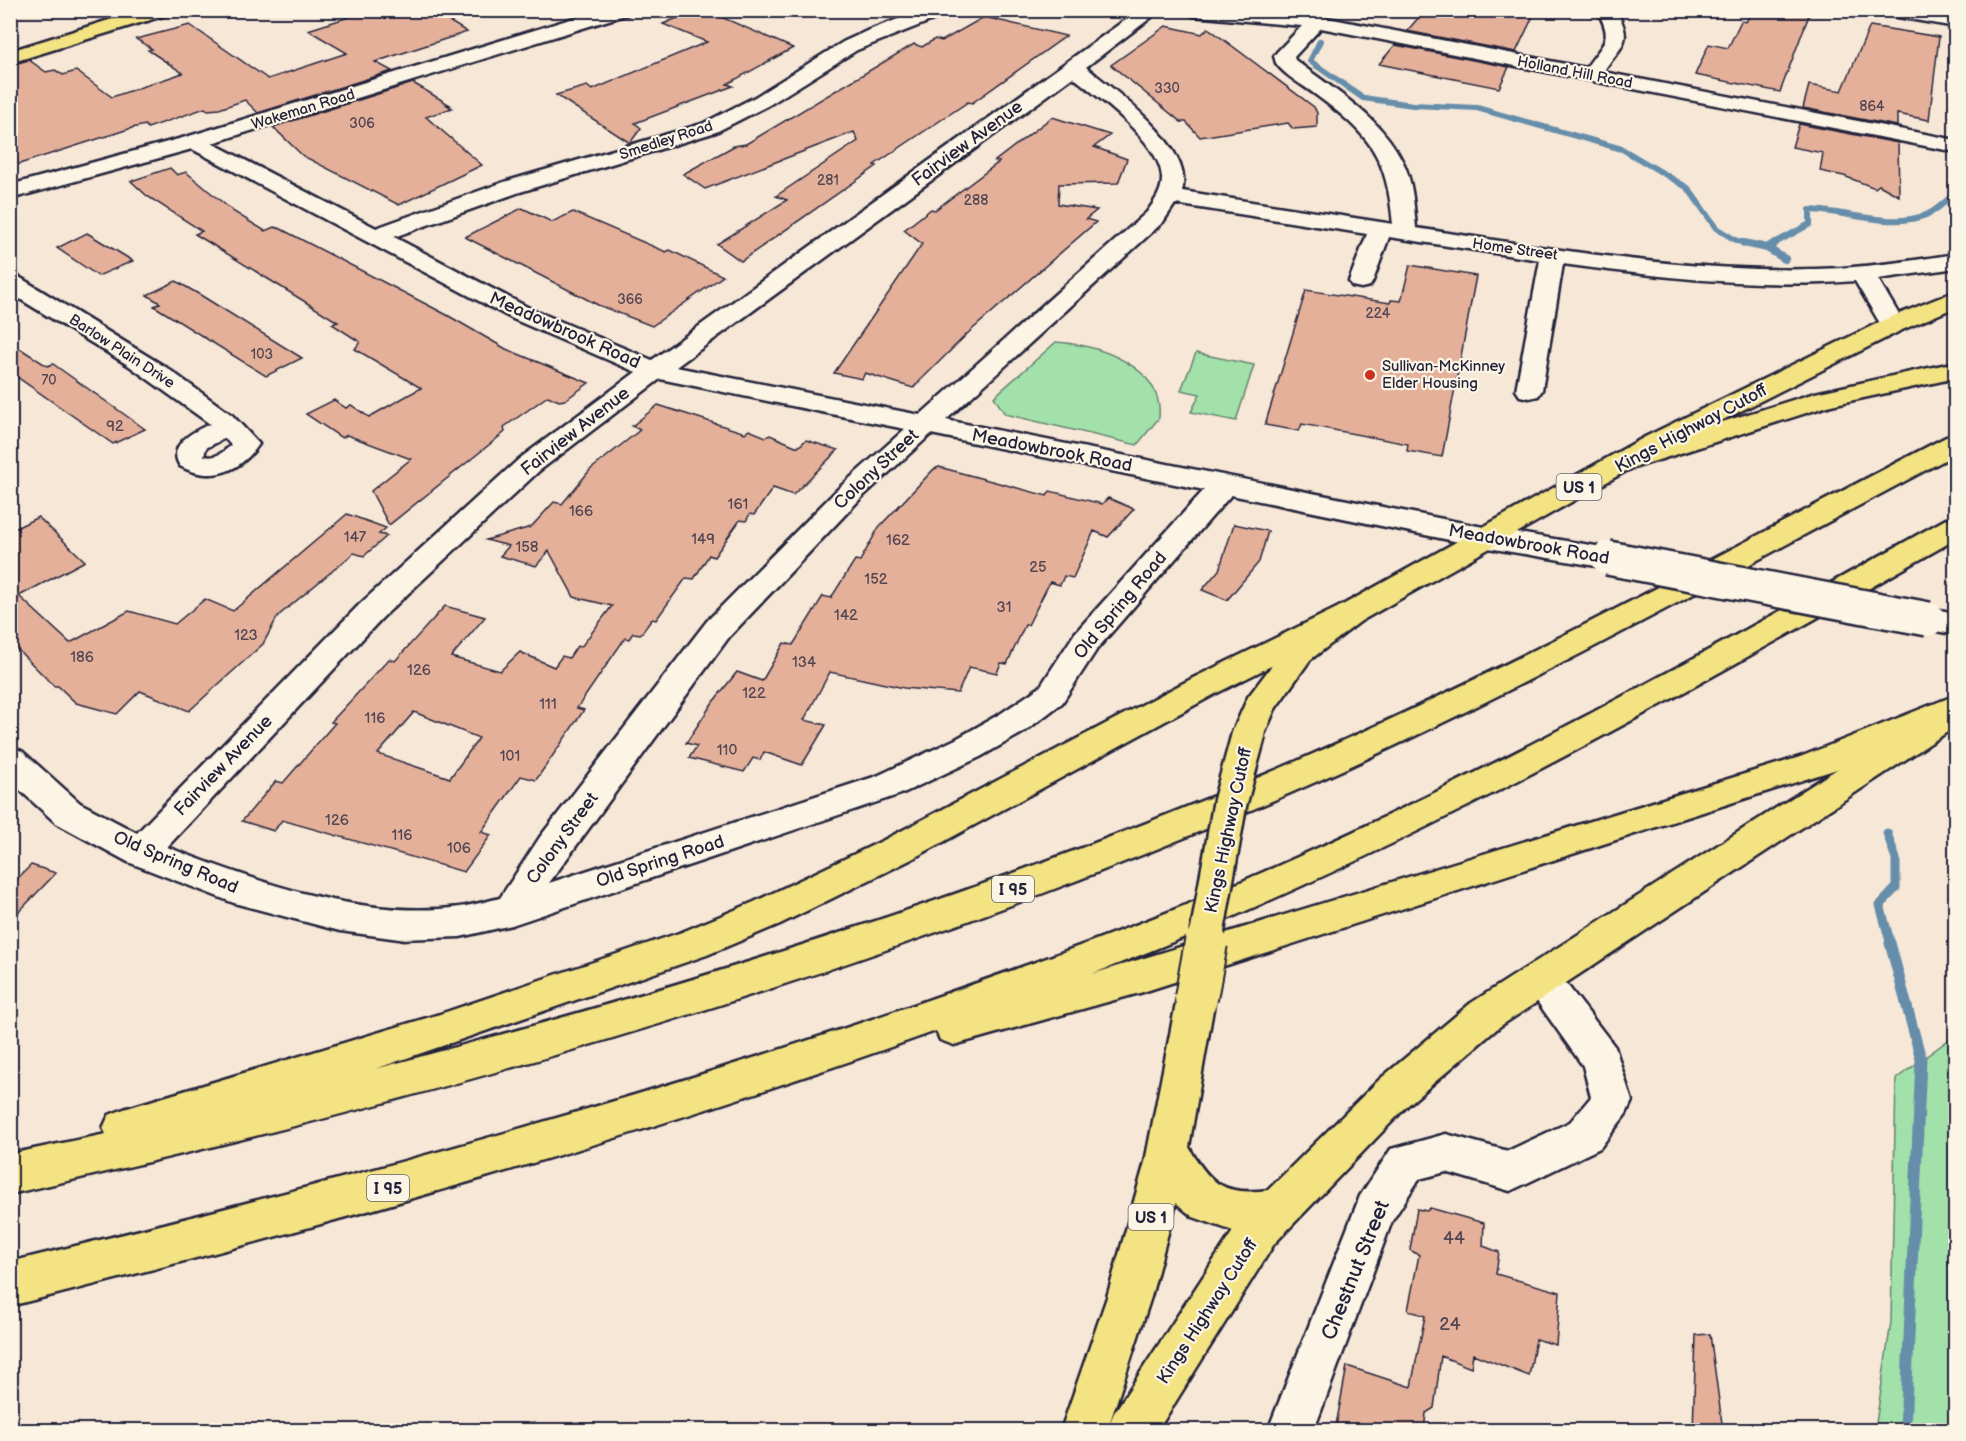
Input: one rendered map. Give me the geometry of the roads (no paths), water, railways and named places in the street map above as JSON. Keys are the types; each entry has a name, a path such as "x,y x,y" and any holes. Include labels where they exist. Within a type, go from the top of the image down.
{"main road":[{"path":"10,57 155,13"},
{"name":"Kings Highway Cutoff","path":"1084,1431 1129,1296 1168,1149 1230,803 1249,733 1260,705 1299,652 1350,614 1655,443 1893,325 1956,297"},
{"path":"1624,462 1824,399 1956,370"},
{"name":"I 95","path":"10,1174 202,1130 491,1056 880,936 1107,854 1310,770 1487,689 1956,443"},
{"name":"I 95","path":"10,1284 344,1200 475,1164 760,1076 1138,940 1251,894 1355,847 1625,711 1956,526"},
{"path":"10,1162 440,1031 694,944 767,913 897,850 1206,685 1350,614"},
{"path":"760,1076 1046,1005 1143,976 1811,766 1956,709"},
{"name":"Kings Highway Cutoff","path":"1131,1431 1259,1229 1394,1092 1485,1015 1956,709"},
{"path":"1168,1149 1190,1187 1201,1198 1243,1213 1266,1213 1281,1207"}],"street":[{"path":"117,10 155,13"},
{"path":"559,10 594,19 621,10"},
{"name":"Smedley Road","path":"376,236 512,187 702,130 762,101 850,46 941,10"},
{"name":"Fairview Avenue","path":"141,852 371,611 529,465 655,370 1152,10"},
{"name":"Holland Hill Road","path":"1193,10 1317,22 1956,146"},
{"path":"1591,75 1616,38 1617,29 1606,10"},
{"path":"1892,10 1956,21"},
{"name":"Wakeman Road","path":"10,192 194,142 594,19"},
{"path":"1317,22 1284,56 1286,63 1346,105 1378,140 1391,159 1400,185 1405,233"},
{"path":"1072,66 1133,118 1156,144 1171,166 1173,176 1169,196"},
{"name":"Meadowbrook Road","path":"194,142 522,314 655,370 1488,538 1608,558 1942,622"},
{"name":"Home Street","path":"1169,196 1665,271 1771,277 1863,274 1956,261"},
{"name":"Colony Street","path":"512,910 553,847 718,629 850,493 1155,217 1169,196"},
{"path":"1361,281 1380,229"},
{"path":"1529,390 1553,255"},
{"path":"1863,274 1893,325"},
{"name":"Barlow Plain Drive","path":"10,282 129,353 228,427"},
{"name":"Old Spring Road","path":"10,760 68,813 141,852 234,888 340,916 399,924 450,922 512,910 889,785 968,748 1012,723 1051,695 1086,641 1225,484"},
{"name":"Chestnut Street","path":"1291,1431 1375,1210 1406,1163 1446,1153 1510,1171 1585,1135 1612,1101 1601,1059 1541,980"}],"waterway":[{"path":"1320,41 1310,61 1363,98 1413,105 1477,108 1622,149 1688,188 1716,228 1737,241 1750,244"},
{"path":"1773,244 1810,224 1810,210 1883,220 1912,219 1930,213 1956,193"},
{"path":"1744,243 1767,248"},
{"path":"1767,248 1775,243"},
{"path":"1767,248 1785,259"},
{"path":"1887,833 1896,859 1896,888 1880,905 1891,945"},
{"path":"1890,943 1921,1059 1905,1430"}],"place":[{"name":"Sullivan-McKinney Elder Housing","path":"1370,375"}]}
